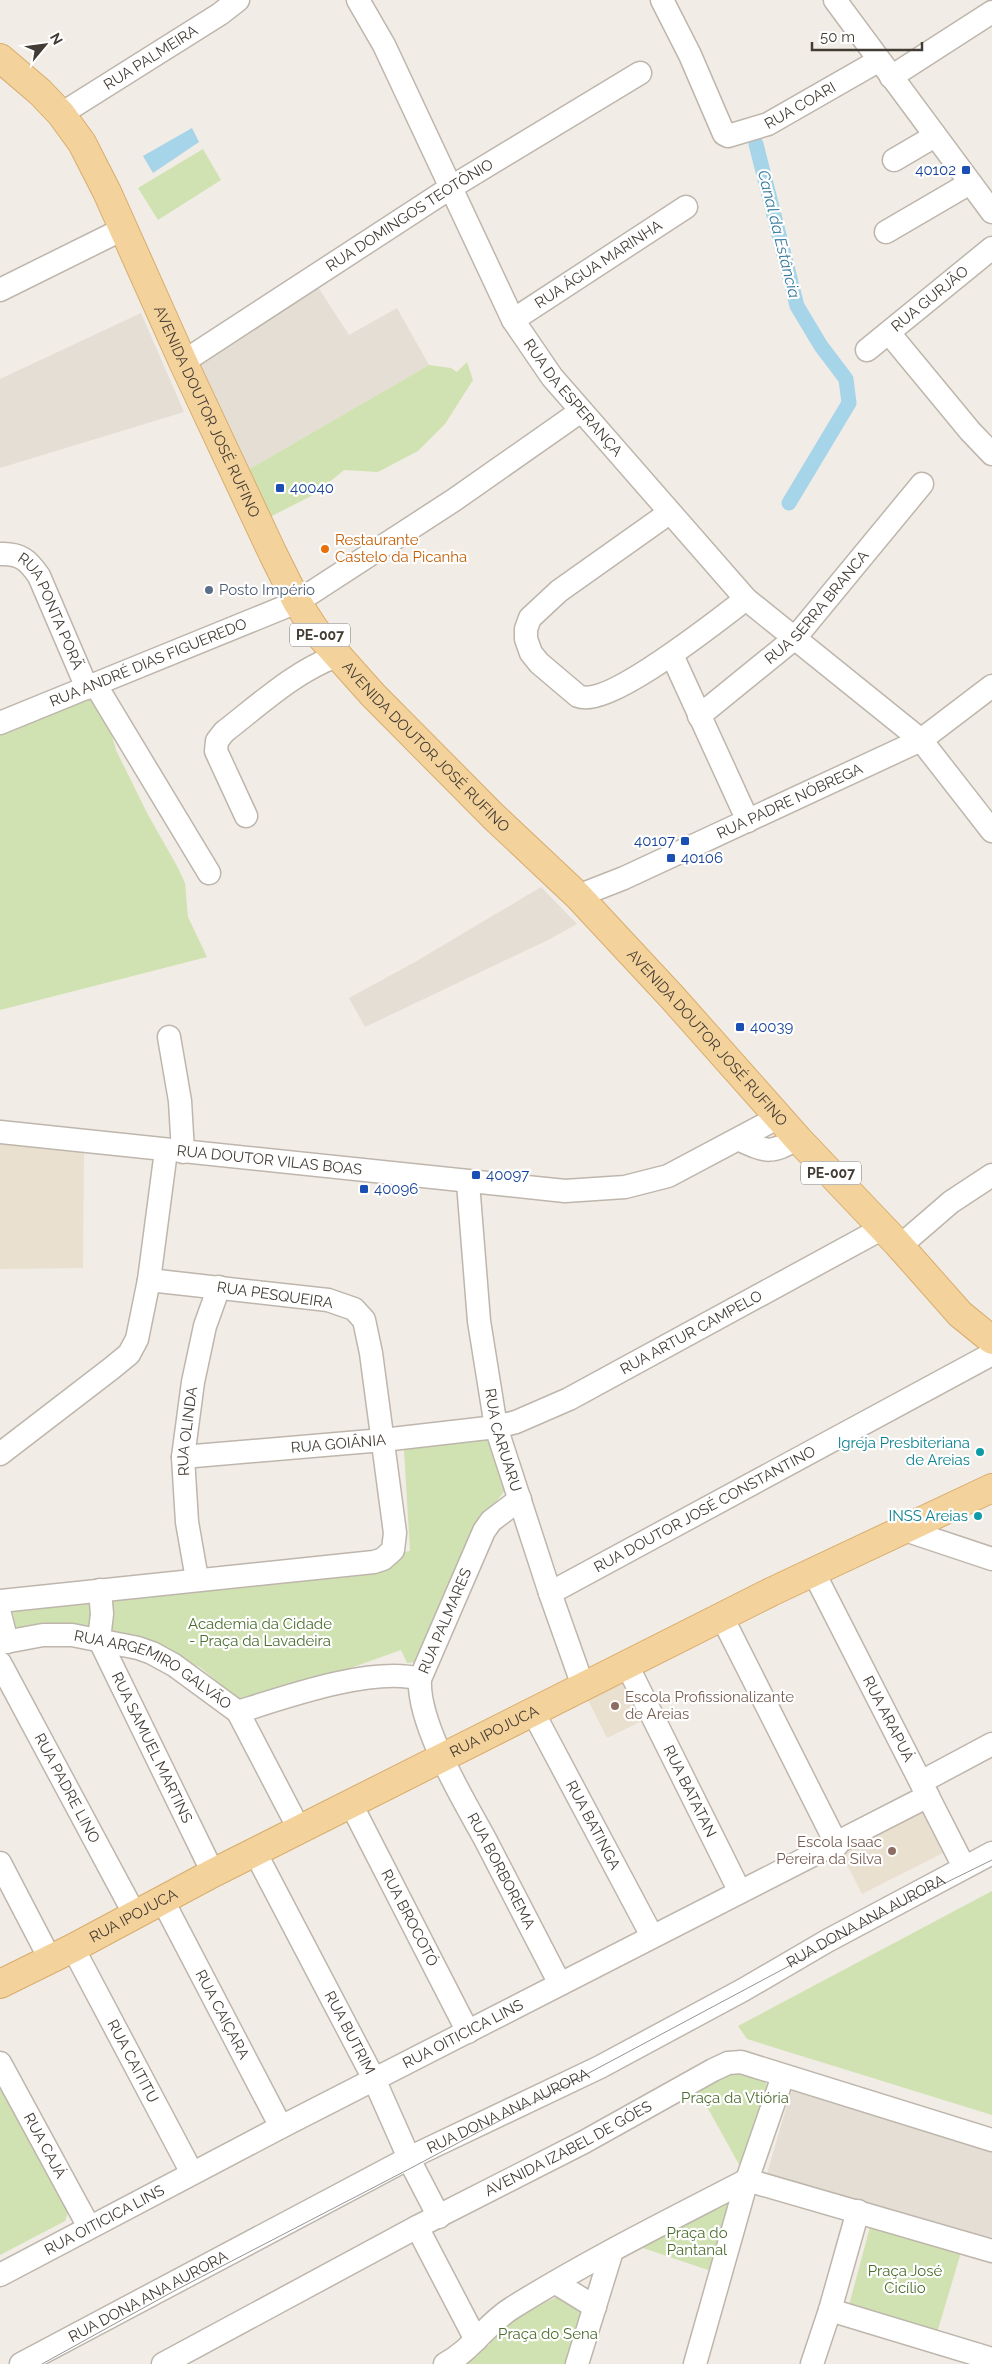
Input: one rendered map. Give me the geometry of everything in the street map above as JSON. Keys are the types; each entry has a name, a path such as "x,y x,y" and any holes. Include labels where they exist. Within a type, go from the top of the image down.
{"main road":[{"name":"AVENIDA DOUTOR JOSÉ RUFINO","path":"4,68 61,114 72,127 94,166 183,362 297,602 315,630 337,656 486,809 578,896 672,997 798,1139 892,1237 960,1314 992,1340"},
{"name":"RUA IPOJUCA","path":"0,1984 299,1829 583,1686 813,1572 992,1488"}],"street":[{"name":"RUA PALMEIRA","path":"61,114 220,14 238,0"},
{"name":"RUA DA ESPERANÇA","path":"358,0 384,45 513,320 552,377 746,599 921,740 992,832"},
{"name":"RUA COARI","path":"662,0 690,55 726,136 732,136 768,124 885,69"},
{"path":"835,0 935,136 984,196 886,232"},
{"path":"885,69 991,15"},
{"name":"RUA DOMINGOS TEOTÔNIO","path":"183,362 450,188 640,73"},
{"path":"894,160 935,136"},
{"name":"RUA ÁGUA MARINHA","path":"513,320 686,207"},
{"path":"0,290 123,229"},
{"name":"RUA GURJÃO","path":"867,350 992,248"},
{"path":"890,333 970,431 992,454"},
{"name":"RUA ANDRÉ DIAS FIGUEREDO","path":"0,723 297,602 454,500 581,411"},
{"name":"RUA SERRA BRANCA","path":"699,716 795,638 922,484"},
{"path":"669,513 559,591 536,610 526,629 526,639 531,652 539,663 567,688 584,699 605,694 672,655 746,599"},
{"name":"RUA PONTA PORÃ","path":"0,554 23,557 39,576 91,686 208,873"},
{"path":"672,655 748,821"},
{"path":"246,816 216,752 217,741 224,732 285,685 321,662 337,656"},
{"name":"RUA PADRE NÓBREGA","path":"578,896 624,878 921,740 992,686"},
{"path":"0,1454 86,1389 128,1354 137,1339 175,1152 180,1101 169,1036"},
{"name":"RUA DOUTOR VILAS BOAS","path":"0,1132 175,1152 351,1168 468,1183 565,1191 625,1187 668,1176 740,1140 779,1117"},
{"path":"740,1140 766,1150 776,1150 798,1139"},
{"name":"RUA ARTUR CAMPELO","path":"496,1427 516,1422 569,1399 892,1237 992,1176"},
{"name":"RUA CARUARU","path":"468,1183 479,1321 496,1427 583,1686"},
{"name":"RUA PESQUEIRA","path":"149,1280 328,1300 354,1309 364,1320 372,1354 395,1542 393,1550 389,1555 374,1562 197,1579"},
{"name":"RUA OLINDA","path":"197,1579 187,1522 183,1457 193,1382 205,1326 219,1287"},
{"name":"RUA DOUTOR JOSÉ CONSTANTINO","path":"550,1592 992,1354"},
{"name":"RUA GOIÂNIA","path":"183,1457 384,1440 496,1427"},
{"name":"RUA PALMARES","path":"442,1758 421,1702 420,1679 484,1531 490,1521 520,1499"},
{"path":"905,1530 992,1559"},
{"name":"RUA ARAPUÁ","path":"813,1572 964,1867"},
{"path":"0,1602 197,1579"},
{"path":"99,1639 102,1614 100,1590"},
{"name":"RUA PADRE LINO","path":"0,1614 2,1649 135,1915"},
{"path":"722,1617 837,1844"},
{"name":"RUA ARGEMIRO GALVÃO","path":"2,1649 43,1635 72,1635 122,1644 152,1653 194,1679 238,1712 281,1699 376,1676 399,1675 420,1679"},
{"name":"RUA SAMUEL MARTINS","path":"99,1639 213,1873"},
{"name":"RUA BATATAN","path":"627,1665 740,1892"},
{"path":"238,1712 299,1829"},
{"name":"RUA BATINGA","path":"533,1712 652,1936"},
{"name":"RUA OITICICA LINS","path":"0,2275 281,2126 468,2032 652,1936 837,1844 992,1744"},
{"name":"RUA BORBOREMA","path":"442,1758 560,1984"},
{"name":"RUA BROCOTÓ","path":"351,1804 468,2032"},
{"name":"RUA BUTRIM","path":"255,1852 374,2079 409,2158 439,2217"},
{"name":"RUA DONA ANA AURORA","path":"21,2364 409,2158 600,2067 743,1990 785,1964 992,1853"},
{"name":"RUA CAITITU","path":"0,1864 61,1954 192,2174"},
{"name":"RUA CAIÇARA","path":"163,1901 281,2126"},
{"name":"AVENIDA IZABEL DE GÓES","path":"163,2364 417,2227 584,2142 728,2063 741,2062 992,2140"},
{"name":"RUA CAJÁ","path":"0,2063 89,2228"},
{"path":"694,2364 747,2180 783,2076"},
{"path":"445,2364 469,2348 496,2319 612,2251 747,2180 858,2210 992,2251"},
{"path":"812,2364 830,2310 858,2210"},
{"path":"417,2227 476,2340"},
{"path":"577,2364 612,2251"},
{"path":"556,2283 594,2306"},
{"path":"830,2310 992,2359"}],"shaded area":[{"path":"316,284 349,335 397,308 429,365 248,470 199,365 204,355"},
{"path":"141,313 184,412 0,468 0,379"},
{"path":"541,887 577,924 548,940 365,1027 349,998 415,962"},
{"path":"0,1140 84,1147 83,1268 0,1269"},
{"name":"Escola Profissionalizante de Areias","path":"626,1680 646,1719 607,1738 584,1692"},
{"name":"Escola Isaac Pereira da Silva","path":"923,1809 945,1852 862,1894 840,1851"},
{"path":"793,2084 992,2144 992,2242 767,2174"}],"green space":[{"path":"203,149 221,180 158,220 138,188"},
{"path":"467,362 473,380 445,424 418,451 378,472 344,470 315,494 270,517 248,470 429,365 451,368 457,372"},
{"path":"89,693 108,723 116,750 185,883 188,917 207,957 0,1010 0,732"},
{"name":"Academia da Cidade - Praça da Lavadeira","path":"491,1436 507,1488 478,1524 416,1662 407,1663 401,1650 250,1704 236,1697 201,1668 141,1637 112,1633 19,1646 10,1596 340,1562 410,1551 404,1450 409,1441"},
{"path":"992,1891 992,2115 747,2039 738,2026"},
{"name":"Praça da Vtiória","path":"724,2069 763,2079 767,2085 742,2170 695,2085"},
{"path":"0,2077 68,2213 65,2221 0,2255"},
{"name":"Praça do Pantanal","path":"733,2196 714,2272 637,2246"},
{"name":"Praça José Cicílio","path":"871,2223 962,2249 936,2336 848,2309"},
{"name":"Praça do Sena","path":"566,2293 587,2309 571,2364 456,2364 477,2354 490,2344 484,2330"}],"water":[{"path":"192,128 199,142 153,173 143,156"}],"waterway":[{"name":"Canal da Estância","path":"756,144 797,306 821,346 846,379 849,403 789,503"}],"tram line":[{"path":"42,2364 174,2291 413,2167 933,1889 992,1860"}],"place":[{"name":"40102","path":"966,170"},
{"name":"40040","path":"280,488"},
{"name":"Restaurante Castelo da Picanha","path":"325,549"},
{"name":"Posto Império","path":"209,590"},
{"name":"40107","path":"685,841"},
{"name":"40106","path":"671,858"},
{"name":"40039","path":"740,1027"},
{"name":"40097","path":"476,1175"},
{"name":"40096","path":"364,1189"},
{"name":"Igreja Presbiteriana de Areias","path":"980,1452"},
{"name":"INSS Areias","path":"978,1516"},
{"name":"Escola Profissionalizante de Areias","path":"615,1706"},
{"name":"Escola Isaac Pereira da Silva","path":"892,1851"}]}
